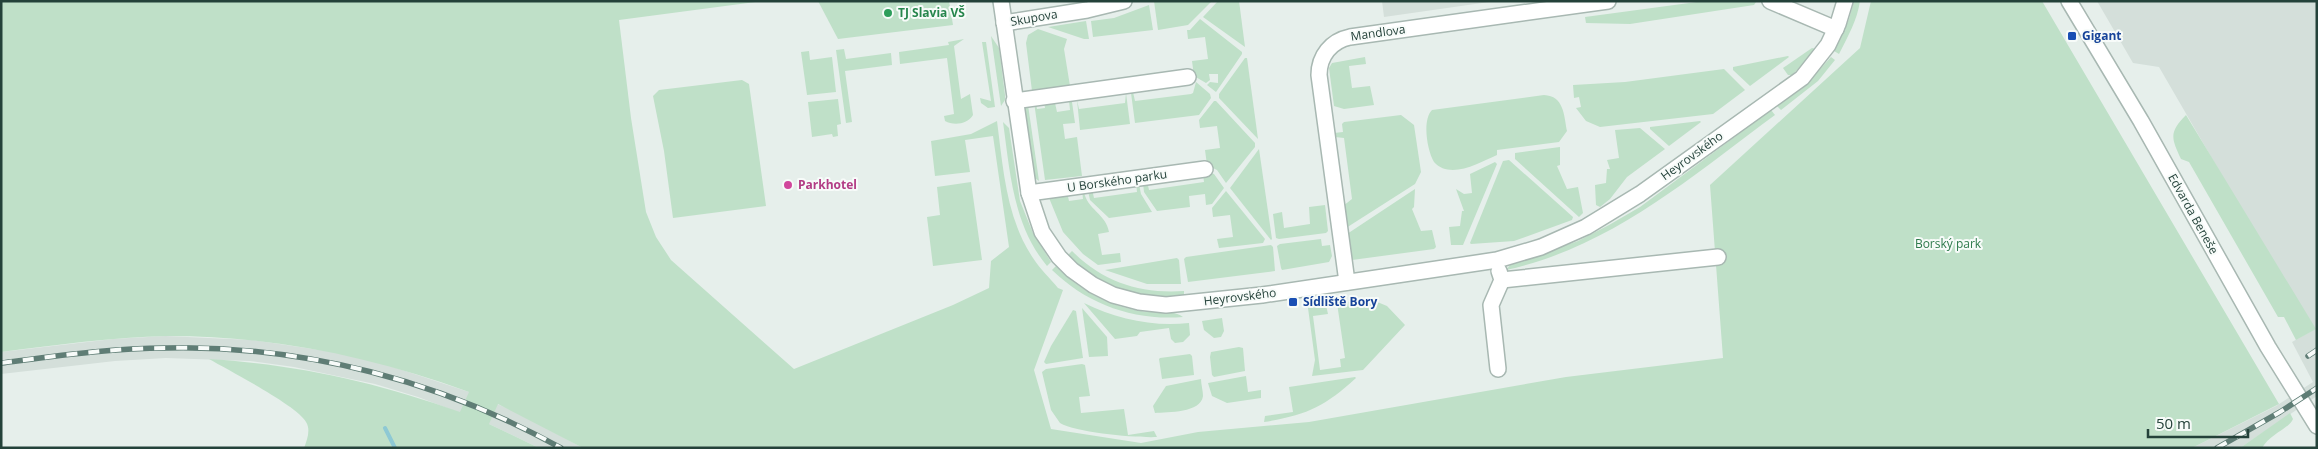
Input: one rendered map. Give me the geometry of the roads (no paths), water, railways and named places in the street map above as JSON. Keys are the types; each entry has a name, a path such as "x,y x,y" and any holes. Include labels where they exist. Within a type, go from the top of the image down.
{"street":[{"path":"1001,1 1014,101 1029,193"},
{"name":"Skupova","path":"1004,23 1087,10 1124,1"},
{"name":"Mandlova","path":"1347,282 1319,75 1321,60 1330,47 1350,36 1608,1"},
{"path":"1770,1 1836,30"},
{"name":"Heyrovského","path":"1029,193 1035,216 1053,248 1072,270 1093,285 1113,295 1139,302 1166,305 1191,304 1497,260 1541,247 1586,228 1640,194 1802,78 1821,55 1836,30 1845,1"},
{"name":"Edvarda Beneše","path":"2070,1 2141,121 2268,347 2317,426"},
{"path":"1014,101 1188,77"},
{"name":"U Borského parku","path":"1029,193 1206,169"},
{"path":"1502,280 1718,257"},
{"path":"1497,260 1502,280 1490,306 1498,369"}],"waterway":[{"path":"385,428 395,448"}],"railway":[{"path":"1,363 146,348 218,349 269,353 320,361 420,386 515,424 561,448"},
{"path":"2308,356 2317,350"},
{"path":"2217,448 2280,412 2317,388"}],"place":[{"name":"TJ Slavia VŠ","path":"888,13"},
{"name":"Gigant","path":"2072,36"},
{"name":"Parkhotel","path":"788,185"},
{"name":"Sídliště Bory","path":"1293,302"}],"park label":[{"name":"Borský park","path":"1948,244"}]}
